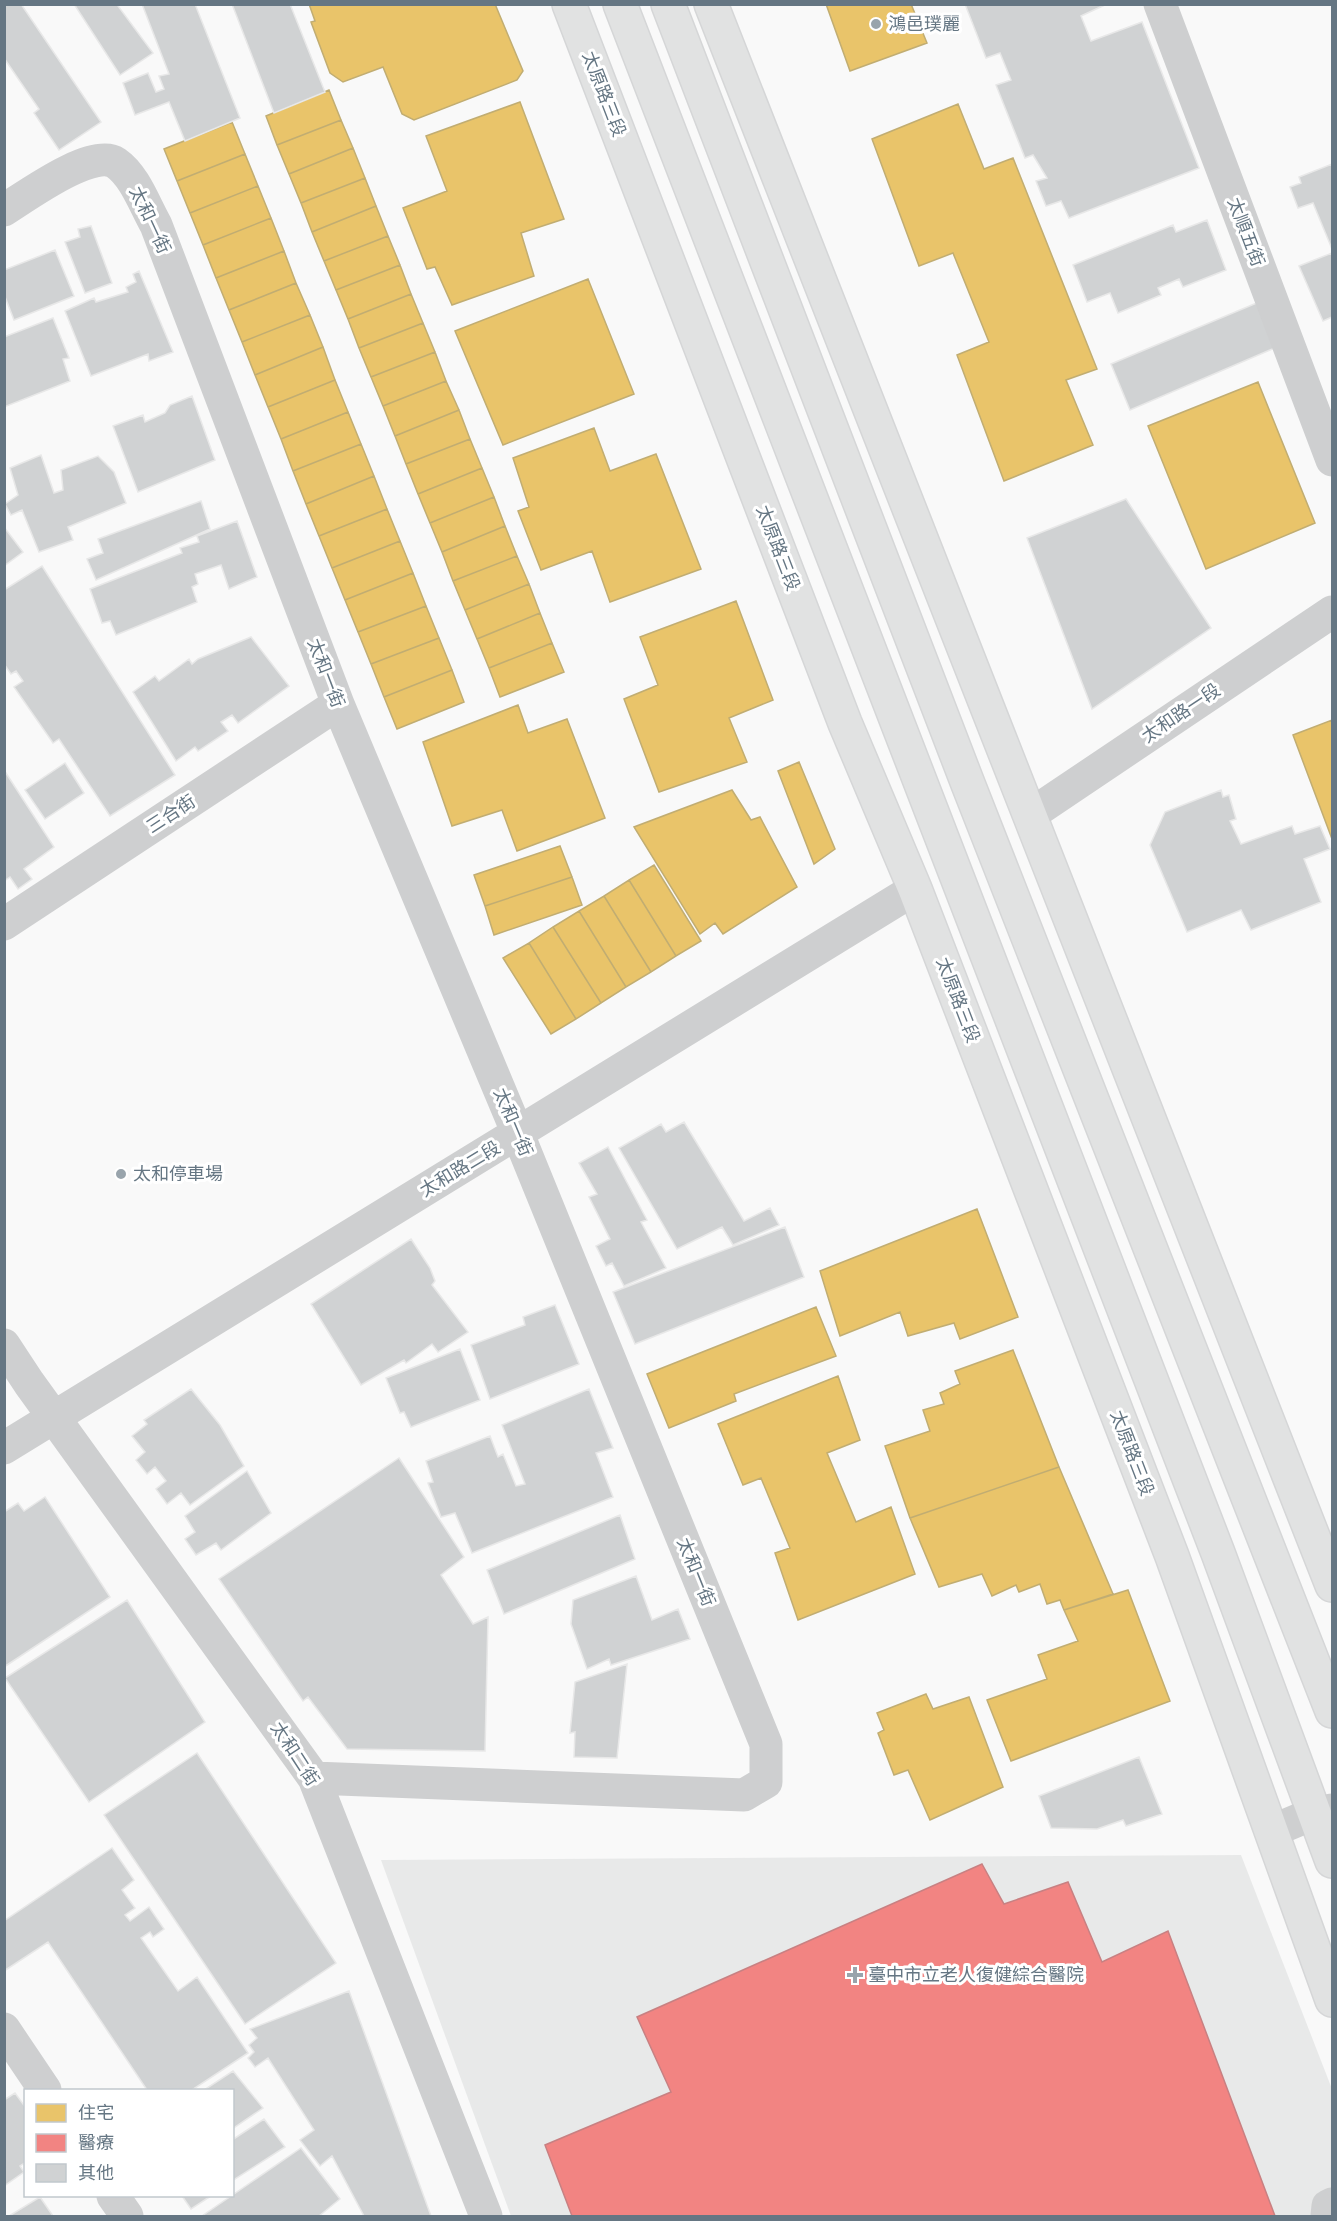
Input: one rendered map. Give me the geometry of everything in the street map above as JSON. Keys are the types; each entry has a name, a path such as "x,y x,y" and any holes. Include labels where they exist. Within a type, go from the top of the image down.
{"main road":[{"name":"太原路三段","path":"569,4 845,723 915,889 1172,1556 1332,2000"},
{"path":"620,4 1214,1542 1324,1811 1332,1861"},
{"path":"668,4 968,784 1332,1711"},
{"path":"711,4 1332,1585"}],"street":[{"name":"太順五街","path":"1160,4 1332,460"},
{"name":"太和一街","path":"4,210 78,166 99,159 115,161 128,174 156,225 338,704 518,1134 766,1744 766,1782 744,1796 314,1778"},
{"name":"太和路一段","path":"1030,815 1332,612"},
{"name":"三合街","path":"4,924 338,704"},
{"name":"太和路二段","path":"4,1448 915,889"},
{"name":"太和二街","path":"4,1345 314,1778 486,2217"},
{"path":"1272,1831 1324,1811"},
{"path":"4,2029 44,2089"},
{"path":"114,2197 127,2217"},
{"path":"1327,2217 1328,2206 1332,2204"}],"shaded area":[{"name":"臺中市立老人復健綜合醫院","path":"1241,1855 1332,2089 1332,2216 511,2216 381,1860"}],"building: 住宅":[{"path":"309,4 495,4 523,71 517,80 414,120 402,114 383,67 343,82 330,73 311,22 315,21"},
{"name":"鴻邑璞麗","path":"826,4 911,4 927,43 850,71"},
{"path":"329,90 341,120 277,145 266,116"},
{"path":"520,102 564,219 521,233 534,276 452,305 435,267 427,269 403,208 447,191 426,136"},
{"path":"958,104 984,169 1013,158 1097,369 1066,380 1093,445 1004,481 957,355 989,342 953,253 919,266 872,139"},
{"path":"341,120 353,148 289,174 277,145"},
{"path":"232,122 245,154 177,181 164,149"},
{"path":"353,148 365,178 301,203 289,174"},
{"path":"245,154 258,186 190,213 177,181"},
{"path":"365,178 376,206 312,232 301,203"},
{"path":"258,186 271,218 203,245 190,213"},
{"path":"376,206 388,236 324,261 312,232"},
{"path":"271,218 284,251 216,278 203,245"},
{"path":"388,236 400,265 336,290 324,261"},
{"path":"284,251 296,283 229,310 216,278"},
{"path":"400,265 411,294 348,319 336,290"},
{"path":"588,279 634,394 503,445 455,331"},
{"path":"296,283 310,315 242,342 229,310"},
{"path":"411,294 423,323 359,348 348,319"},
{"path":"310,315 323,347 255,375 242,342"},
{"path":"423,323 435,352 371,377 359,348"},
{"path":"323,347 335,380 268,407 255,375"},
{"path":"435,352 446,381 383,406 371,377"},
{"path":"335,380 348,412 281,439 268,407"},
{"path":"446,381 459,410 395,436 383,406"},
{"path":"1258,382 1315,523 1206,569 1148,426"},
{"path":"459,410 470,439 406,464 395,436"},
{"path":"348,412 361,444 293,471 281,439"},
{"path":"594,428 610,471 656,454 701,569 610,602 592,551 541,570 518,511 529,507 513,458"},
{"path":"470,439 482,468 418,494 406,464"},
{"path":"361,444 374,476 306,504 293,471"},
{"path":"482,468 494,497 430,523 418,494"},
{"path":"374,476 387,509 319,536 306,504"},
{"path":"494,497 505,526 442,552 430,523"},
{"path":"387,509 400,541 332,568 319,536"},
{"path":"505,526 517,556 453,581 442,552"},
{"path":"400,541 413,573 345,600 332,568"},
{"path":"517,556 529,584 465,610 453,581"},
{"path":"413,573 426,606 358,632 345,600"},
{"path":"529,584 540,613 477,639 465,610"},
{"path":"736,601 773,700 729,718 747,762 659,792 624,699 658,685 640,637"},
{"path":"426,606 439,638 371,664 358,632"},
{"path":"540,613 552,643 489,668 477,639"},
{"path":"439,638 452,670 384,697 371,664"},
{"path":"552,643 564,672 500,697 489,668"},
{"path":"452,670 464,702 397,729 384,697"},
{"path":"518,705 528,733 567,719 605,818 517,851 502,810 452,826 423,742"},
{"path":"1332,720 1332,839 1293,735"},
{"path":"799,762 835,849 814,864 778,771"},
{"path":"732,790 751,820 760,817 797,887 723,934 715,923 700,934 634,827"},
{"path":"560,846 572,877 485,906 474,875"},
{"path":"654,865 701,941 676,956 629,880"},
{"path":"572,877 582,905 494,935 485,906"},
{"path":"629,880 676,956 651,972 604,896"},
{"path":"604,896 651,972 626,987 579,911"},
{"path":"579,911 626,987 601,1003 553,927"},
{"path":"553,927 601,1003 576,1019 529,943"},
{"path":"529,943 576,1019 551,1034 503,958"},
{"path":"977,1209 1018,1317 960,1339 954,1323 908,1336 900,1312 840,1336 820,1271"},
{"path":"816,1307 836,1356 734,1394 736,1401 669,1428 647,1374"},
{"path":"1013,1350 1059,1467 910,1518 885,1446 930,1431 923,1410 944,1404 940,1393 960,1384 955,1371"},
{"path":"838,1376 860,1440 827,1453 856,1522 891,1507 915,1574 798,1620 775,1553 790,1548 761,1478 743,1485 718,1424"},
{"path":"1059,1467 1113,1594 1064,1610 1060,1600 1047,1604 1040,1584 1019,1592 1016,1585 992,1596 982,1574 939,1587 910,1518"},
{"path":"1128,1590 1170,1701 1011,1761 987,1700 1047,1679 1038,1655 1078,1641 1064,1610"},
{"path":"926,1694 933,1709 969,1697 1003,1787 930,1820 908,1770 894,1775 878,1733 884,1730 877,1713"}],"building: 醫療":[{"path":"982,1864 1004,1904 1068,1882 1102,1962 1168,1931 1275,2216 572,2216 545,2145 671,2092 637,2017"}],"building: 其他":[{"path":"4,4 21,4 101,122 59,150 34,113 39,109 4,58"},
{"path":"74,4 121,4 118,6 153,53 120,75"},
{"path":"142,4 195,4 240,118 185,141 169,102 135,115 123,83 148,73 156,92 164,89 159,76 169,74"},
{"path":"232,4 290,4 325,92 274,113"},
{"path":"965,4 1107,4 1081,16 1091,41 1142,22 1199,168 1069,218 1061,201 1046,206 1036,181 1047,178 1033,155 1025,158 996,85 1011,80 1000,53 986,58"},
{"path":"1332,164 1332,249 1313,203 1298,208 1290,187 1301,183 1299,177"},
{"path":"1207,220 1226,270 1183,287 1179,279 1158,288 1161,295 1118,313 1110,293 1087,302 1073,265 1173,225 1176,232"},
{"path":"91,226 112,283 85,293 65,242 80,237 78,229"},
{"path":"55,250 74,296 14,320 4,294 4,270"},
{"path":"1332,253 1332,317 1323,321 1299,266"},
{"path":"139,271 173,352 149,361 148,354 91,376 65,311 94,298 96,302 128,292 126,287 136,282 133,274"},
{"path":"1259,302 1277,347 1130,410 1111,364"},
{"path":"53,318 69,358 63,359 70,381 4,407 4,337"},
{"path":"192,396 215,460 138,492 113,426 143,415 145,422 165,413 170,405"},
{"path":"41,455 54,493 63,490 61,470 98,456 114,472 126,503 68,527 73,540 39,552 22,510 11,515 5,504 18,495 10,468"},
{"path":"1126,499 1211,628 1092,709 1027,538"},
{"path":"201,501 210,529 96,580 87,559 103,553 98,539"},
{"path":"237,521 257,577 229,589 221,565 195,574 198,584 192,587 197,602 116,635 110,621 102,623 90,589 182,553 180,548 199,542 197,536"},
{"path":"4,527 23,552 4,566"},
{"path":"42,566 175,775 110,816 59,739 53,743 14,687 23,681 16,671 11,674 4,664 4,590"},
{"path":"251,637 289,686 238,723 232,715 221,722 228,731 198,751 195,747 176,761 133,692 155,676 159,681 189,659 192,664 198,659"},
{"path":"65,763 84,793 45,819 25,790"},
{"path":"4,770 54,847 24,869 32,879 18,889 10,877 4,881"},
{"path":"1221,790 1223,797 1229,795 1236,819 1230,821 1241,844 1292,826 1295,834 1320,826 1330,849 1304,859 1321,902 1251,930 1241,910 1187,932 1150,845 1165,812"},
{"path":"684,1122 744,1221 770,1208 779,1225 733,1245 722,1227 677,1249 619,1148 661,1124 666,1132"},
{"path":"608,1147 647,1220 641,1222 666,1268 624,1286 612,1263 606,1266 596,1246 610,1239 589,1197 597,1194 579,1163"},
{"path":"785,1227 804,1277 635,1344 613,1292"},
{"path":"411,1239 430,1268 435,1281 432,1285 468,1332 438,1352 432,1344 406,1363 404,1360 361,1385 311,1304"},
{"path":"555,1305 579,1364 490,1399 471,1345 525,1325 523,1317"},
{"path":"460,1349 480,1400 411,1427 404,1412 400,1413 386,1378"},
{"path":"191,1389 220,1425 244,1466 190,1505 181,1493 167,1504 156,1489 166,1481 155,1467 147,1474 136,1460 145,1452 132,1436 147,1424 144,1420"},
{"path":"589,1389 613,1448 596,1453 613,1497 472,1553 455,1513 441,1517 428,1483 433,1482 426,1461 490,1436 498,1457 503,1454 516,1486 525,1484 502,1425"},
{"path":"399,1458 464,1557 441,1575 473,1624 488,1617 485,1751 347,1749 308,1697 303,1701 219,1579"},
{"path":"247,1471 271,1513 221,1550 216,1543 196,1555 185,1539 195,1532 185,1516"},
{"path":"45,1497 110,1597 4,1667 4,1512 18,1503 24,1511"},
{"path":"620,1515 635,1559 504,1614 487,1570"},
{"path":"636,1576 652,1620 678,1609 690,1639 611,1665 609,1659 587,1669 571,1624 573,1600"},
{"path":"127,1600 205,1722 89,1802 5,1678"},
{"path":"627,1664 617,1758 574,1757 575,1732 570,1733 575,1682"},
{"path":"197,1753 336,1963 245,2024 104,1815"},
{"path":"1139,1757 1162,1814 1126,1826 1123,1820 1097,1829 1051,1828 1039,1796"},
{"path":"112,1848 134,1880 122,1890 135,1908 125,1915 130,1921 149,1907 164,1929 153,1937 150,1932 141,1938 178,1991 197,1977 248,2053 194,2089 146,2089 48,1942 4,1971 4,1921"},
{"path":"349,1991 431,2216 364,2216 332,2156 320,2166 300,2140 314,2130 268,2058 255,2067 248,2058 254,2052 249,2045 257,2038 250,2029"},
{"path":"233,2071 263,2108 234,2128 234,2089 206,2089"},
{"path":"15,2093 24,2105 24,2163 20,2166 24,2172 4,2186 4,2100"},
{"path":"264,2119 285,2147 234,2180 234,2139"},
{"path":"301,2148 340,2199 319,2216 202,2216 230,2197 234,2197 234,2194"},
{"path":"40,2197 53,2216 9,2216"},
{"path":"183,2197 209,2197 191,2209"}],"place":[{"name":"鴻邑璞麗","path":"876,24"},
{"name":"太和停車場","path":"121,1174"},
{"name":"臺中市立老人復健綜合醫院","path":"855,1975"}]}
